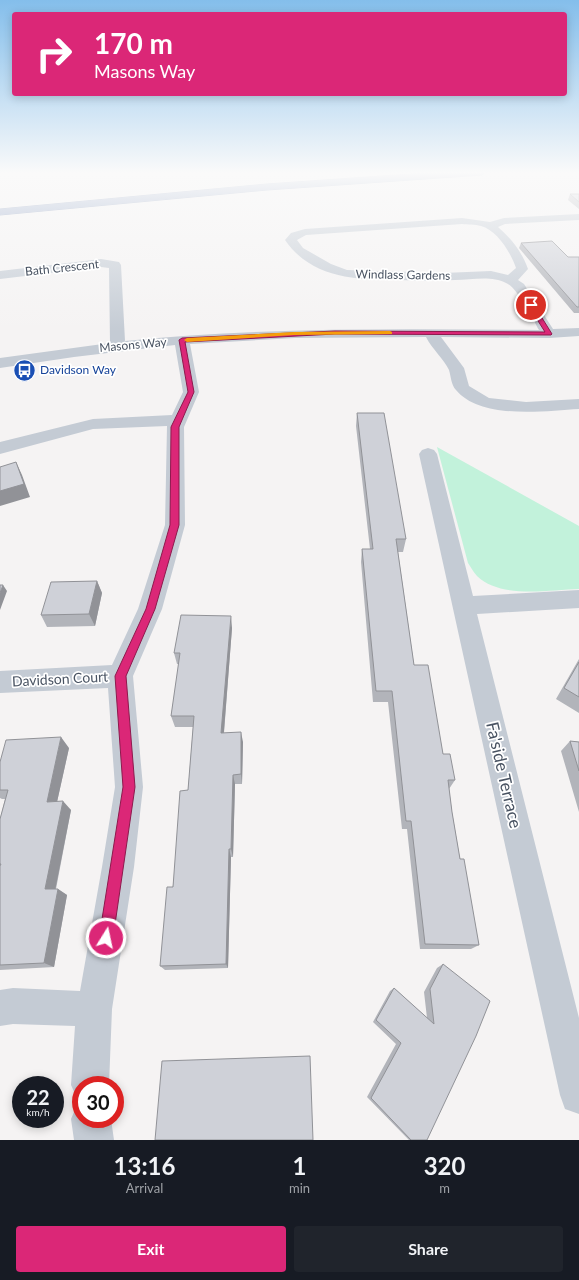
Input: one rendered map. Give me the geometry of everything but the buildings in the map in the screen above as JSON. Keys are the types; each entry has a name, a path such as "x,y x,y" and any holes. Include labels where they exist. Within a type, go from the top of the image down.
{"street":[{"name":"Windlass Gardens","path":"402,225 305,232 295,235 291,240 298,251 327,267 345,274 364,276 491,275 510,280"},
{"path":"489,226 498,233 519,260 522,269 510,280 519,287 549,334"},
{"name":"Bath Crescent","path":"0,275 101,263 115,265 118,346"},
{"name":"Masons Way","path":"0,363 118,346 182,340 314,333 549,334 579,332"},
{"path":"432,334 439,347 456,368 462,388 485,403 526,407 579,404"},
{"path":"90,1076 94,1009 118,867 129,787 120,676 150,609 175,525 175,427 191,392 182,340"},
{"path":"0,448 93,424 178,420"},
{"name":"Fa'side Terrace","path":"428,454 579,1095"},
{"path":"464,606 579,599"},
{"name":"Davidson Court","path":"0,682 120,676"},
{"path":"0,1008 13,1006 94,1009"},
{"path":"92,1128 94,1140"}],"green space":[{"path":"437,447 579,526 579,589 525,592 499,588 487,583 474,573 468,563"}],"slow traffic":[{"path":"187,340 220,337 335,332 390,333"}],"place":[{"name":"Davidson Way","path":"25,370"}],"route":[{"path":"106,938 129,787 120,676 150,609 175,525 175,427 191,392 182,340 235,336 335,332 549,334 531,305"}]}
